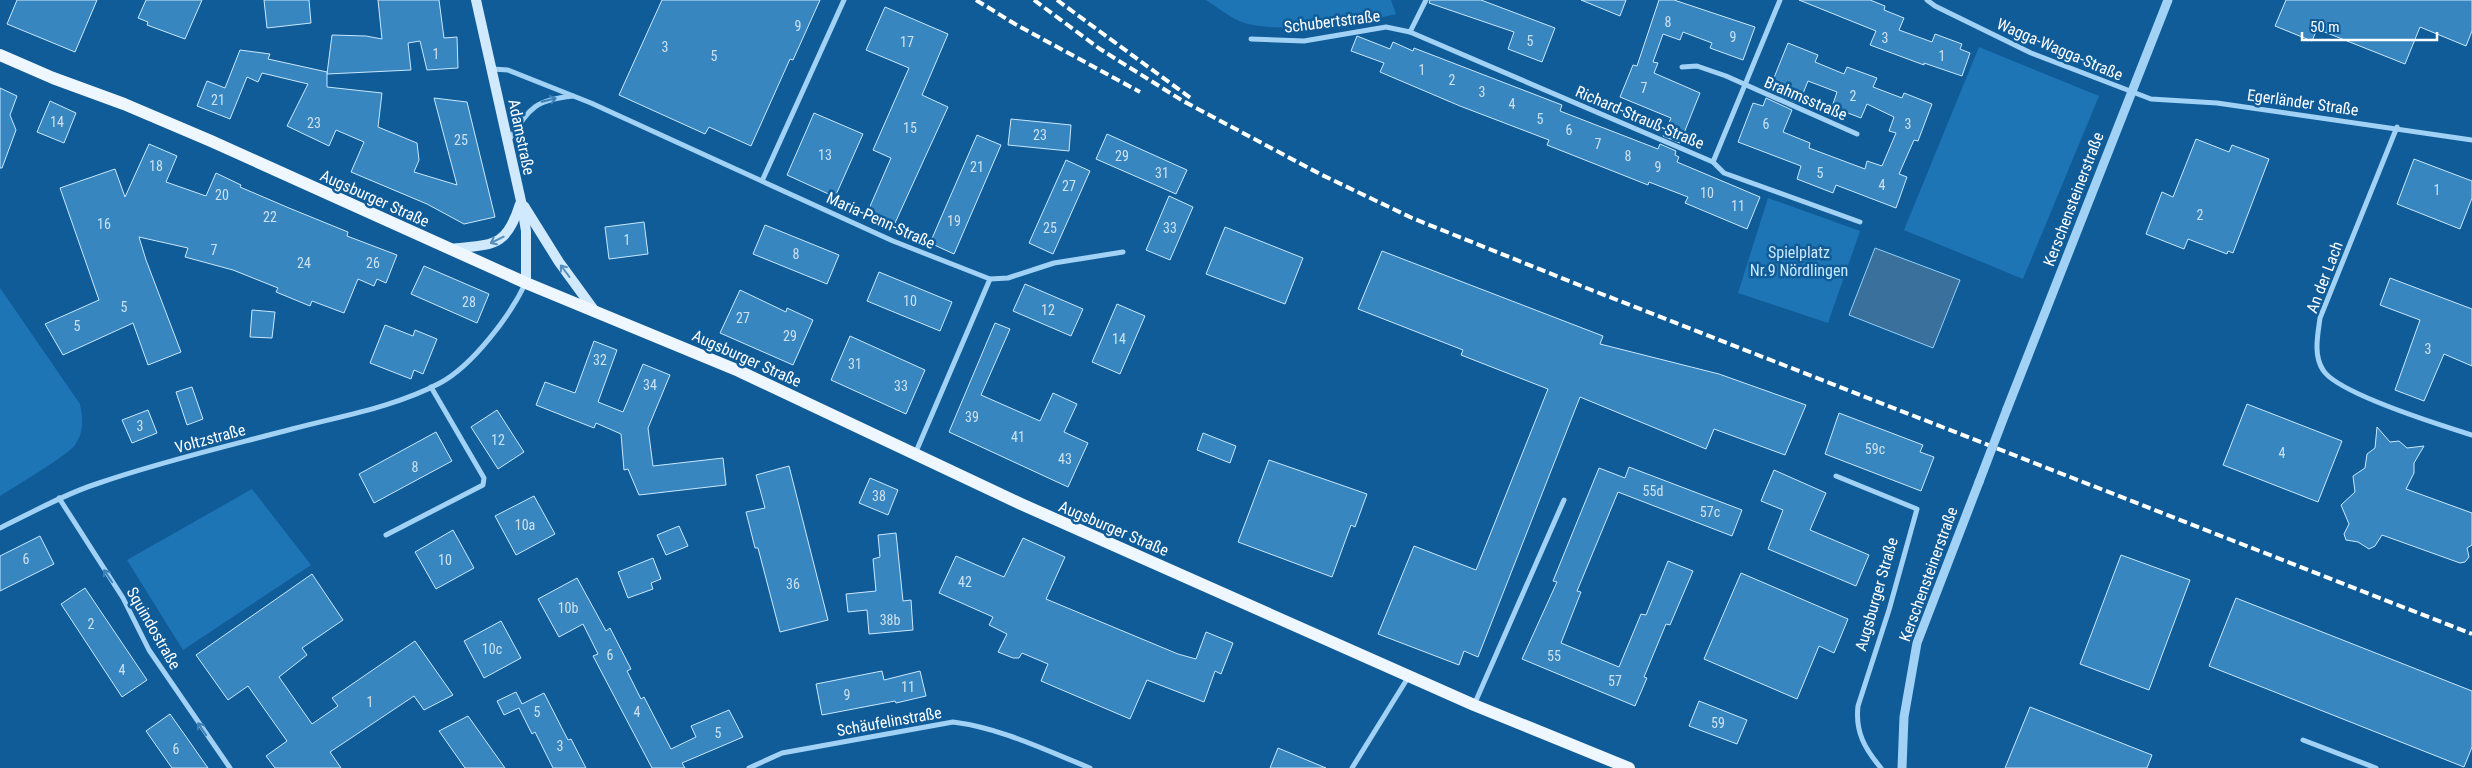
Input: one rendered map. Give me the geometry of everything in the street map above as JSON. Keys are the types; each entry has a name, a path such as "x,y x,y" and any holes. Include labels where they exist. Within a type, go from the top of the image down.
{"main road":[{"name":"Adamstraße","path":"476,0 521,201 526,231 526,283"},
{"name":"Augsburger Straße","path":"0,55 211,141 526,283 739,371 914,456 1474,705 1629,768"},
{"path":"450,249 485,245 501,239 508,233 514,222 521,201"},
{"path":"521,201 559,262 594,310"}],"street":[{"path":"762,181 844,0"},
{"path":"1410,32 1426,0"},
{"name":"Brahmsstraße","path":"1713,162 1780,0"},
{"name":"Wagga-Wagga-Straße","path":"1927,0 1935,6 2032,53 2131,92"},
{"name":"Kerschensteinerstraße","path":"1902,768 1904,718 1917,643 2168,0"},
{"name":"Schubertstraße","path":"1251,39 1304,41 1386,27 1410,32"},
{"name":"Richard-Strauß-Straße","path":"1410,32 1713,162 1724,173 1860,222"},
{"name":"Brahmsstraße","path":"1682,67 1697,66 1857,134"},
{"name":"Maria-Penn-Straße","path":"492,69 508,70 574,96 893,241 990,279 1008,278 1054,263 1123,252"},
{"name":"Egerländer Straße","path":"2131,92 2151,99 2217,103 2397,127 2472,140"},
{"path":"508,140 534,106 551,98 574,96"},
{"name":"An der Lach","path":"2397,127 2320,318 2316,348 2323,370 2336,382 2370,398 2472,435"},
{"path":"914,456 990,279"},
{"name":"Voltzstraße","path":"0,528 59,498 98,483 160,464 402,399 442,382 465,363 514,308 526,283"},
{"path":"386,535 484,485 484,478 431,387"},
{"name":"Augsburger Straße","path":"1836,476 1917,509 1890,610 1858,706 1858,723 1862,740 1867,751 1881,768"},
{"name":"Squindostraße","path":"59,498 123,598 149,650 202,731 230,768"},
{"path":"1474,705 1564,500"},
{"path":"1352,768 1409,676"},
{"name":"Schäufelinstraße","path":"749,768 782,753 953,722 1008,734 1090,768"},
{"path":"2303,740 2376,768"}],"green space":[{"path":"1206,0 1391,0 1396,14 1339,24 1272,27 1239,21"},
{"path":"1979,47 2099,96 2023,279 1904,230"},
{"name":"Spielplatz Nr.9 Nördlingen","path":"1768,198 1860,231 1828,323 1738,293"},
{"path":"0,288 80,404 82,420 78,440 70,450 0,496"},
{"path":"252,489 311,565 183,650 127,560"}],"shaded area":[{"path":"1875,248 1960,280 1933,348 1849,315"}],"building":[{"path":"17,0 97,0 75,52 7,24"},
{"path":"146,0 202,0 185,39 147,25 148,22 138,18"},
{"path":"264,0 309,0 311,23 267,28"},
{"path":"378,0 439,0 444,38 457,37 458,68 427,70 420,41 408,43 411,70 327,74 332,35 366,36 382,39"},
{"path":"662,0 820,0 793,60 790,59 751,146 709,127 705,134 619,95"},
{"path":"1430,0 1481,0 1555,28 1542,62 1508,49 1514,32 1429,3"},
{"path":"1581,0 1626,0 1620,16"},
{"path":"1659,0 1674,0 1755,27 1743,60 1710,48 1712,43 1683,32 1680,40 1663,34 1653,62 1658,63 1654,73 1700,93 1680,143 1663,136 1671,118 1620,97 1633,65 1637,66"},
{"path":"1799,0 1870,0 1885,6 1884,10 1904,18 1899,30 1932,42 1935,34 1962,44 1960,49 1970,53 1962,76 1924,63 1924,65 1870,45 1876,31"},
{"path":"2286,0 2472,0 2472,31 2466,46 2420,27 2405,64 2317,29 2312,41 2275,26"},
{"path":"885,7 948,34 922,95 948,107 895,223 868,211 891,158 873,150 909,68 866,50"},
{"path":"1357,36 1390,49 1393,42 1413,51 1414,48 1562,105 1560,111 1658,149 1660,144 1676,151 1675,155 1679,157 1677,162 1760,197 1747,229 1685,203 1688,197 1649,182 1648,185 1547,145 1549,140 1460,106 1380,72 1384,63 1351,51"},
{"path":"1788,43 1818,55 1815,62 1844,74 1847,67 1877,78 1873,87 1902,98 1904,93 1932,104 1918,141 1914,140 1899,174 1907,177 1896,208 1836,185 1833,193 1797,179 1801,166 1738,142 1753,103 1763,106 1766,98 1792,110 1783,132 1810,143 1809,148 1865,169 1867,161 1882,166 1896,133 1889,131 1894,117 1867,104 1861,118 1832,107 1837,92 1808,81 1802,96 1798,94 1795,102 1769,90"},
{"path":"240,50 270,54 268,59 327,72 327,87 382,93 378,127 417,143 419,160 414,172 457,185 434,98 467,102 495,217 464,224 427,204 351,172 364,142 336,130 329,146 287,126 308,84 262,73 258,82 247,77 230,119 197,106 207,81 225,88"},
{"path":"0,88 17,96 10,115 16,130 2,168 0,168"},
{"path":"50,101 76,113 64,143 37,132"},
{"path":"814,113 863,134 835,197 787,175"},
{"path":"1011,119 1071,125 1069,151 1008,145"},
{"path":"1107,134 1187,170 1176,194 1096,159"},
{"path":"977,135 1001,145 954,254 930,243"},
{"path":"2196,139 2229,152 2232,145 2269,159 2233,253 2228,251 2227,254 2188,239 2184,249 2146,234 2162,192 2173,197"},
{"path":"149,144 177,156 166,182 206,196 216,173 241,185 240,187 348,232 347,236 397,255 386,283 377,279 374,286 358,279 344,313 312,301 310,306 276,292 278,288 233,270 185,257 188,248 139,237 181,352 148,365 133,323 63,355 45,324 99,300 60,188 115,169 125,197"},
{"path":"2414,159 2472,181 2472,198 2460,229 2397,204"},
{"path":"1066,160 1090,171 1053,254 1029,243"},
{"path":"1169,196 1193,207 1170,260 1146,250"},
{"path":"644,222 648,254 609,259 605,227"},
{"path":"765,225 839,255 827,284 753,254"},
{"path":"1225,227 1303,258 1285,304 1206,274"},
{"path":"1382,251 1603,336 1600,344 1719,374 1806,405 1785,455 1714,429 1706,449 1580,397 1478,657 1464,651 1459,665 1378,634 1414,546 1476,570 1548,389 1461,355 1463,350 1358,309"},
{"path":"424,266 489,294 477,323 411,294"},
{"path":"879,272 952,302 940,331 867,301"},
{"path":"2390,278 2472,309 2472,366 2444,354 2424,401 2395,390 2420,320 2380,305"},
{"path":"1025,284 1083,309 1071,336 1013,311"},
{"path":"740,290 786,312 787,308 813,320 793,365 720,333"},
{"path":"1117,304 1145,316 1120,374 1092,362"},
{"path":"252,310 275,312 272,338 250,337"},
{"path":"995,323 1010,329 981,395 1040,421 1053,393 1077,404 1064,432 1088,443 1068,487 949,432"},
{"path":"385,325 413,336 415,330 437,339 423,374 414,370 411,379 370,363"},
{"path":"850,336 925,370 906,414 831,380"},
{"path":"594,341 617,350 598,402 623,412 643,364 670,375 648,428 653,466 723,458 726,485 639,495 628,469 624,470 621,434 596,423 594,428 536,405 545,382 575,393"},
{"path":"192,387 203,419 187,425 176,392"},
{"path":"2247,404 2342,441 2318,502 2223,465"},
{"path":"148,410 157,433 132,443 122,420"},
{"path":"497,410 524,452 498,469 471,427"},
{"path":"1839,413 1923,445 1920,452 1934,457 1921,491 1825,454"},
{"path":"2377,427 2390,442 2399,441 2407,448 2424,446 2414,463 2414,473 2406,489 2472,513 2472,545 2467,548 2469,557 2465,562 2460,563 2382,535 2375,546 2369,549 2358,542 2346,540 2344,534 2349,524 2341,505 2355,492 2353,476 2365,468 2367,454 2375,448"},
{"path":"436,432 452,461 374,503 359,474"},
{"path":"1203,433 1236,446 1230,463 1197,450"},
{"path":"1269,460 1367,494 1355,527 1351,525 1332,577 1238,542"},
{"path":"789,466 828,620 780,632 758,548 755,548 746,512 765,508 756,475"},
{"path":"1629,467 1742,510 1732,536 1618,492 1577,591 1581,592 1561,643 1619,667 1641,614 1646,615 1668,561 1693,571 1670,625 1666,624 1644,677 1647,678 1635,706 1522,659 1557,582 1553,581 1599,468 1625,478"},
{"path":"1774,470 1826,493 1810,530 1869,555 1856,586 1768,549 1783,510 1761,501"},
{"path":"870,478 898,490 888,515 859,503"},
{"path":"534,496 555,534 516,555 495,516"},
{"path":"679,526 688,546 666,555 657,535"},
{"path":"453,530 474,568 436,589 415,552"},
{"path":"896,533 903,601 911,600 913,630 869,634 867,610 848,612 846,594 876,591 873,559 880,557 878,535"},
{"path":"40,536 54,564 0,591 0,556"},
{"path":"1023,538 1065,557 1046,599 1178,654 1196,659 1206,632 1233,643 1221,674 1215,671 1204,702 1147,680 1130,719 1041,681 1048,664 1022,653 1019,658 1013,658 998,652 1007,634 989,625 993,617 939,593 956,556 1004,577"},
{"path":"2121,555 2190,580 2149,690 2080,664"},
{"path":"653,558 661,579 651,583 653,589 628,598 618,572"},
{"path":"1741,573 1848,619 1834,653 1819,646 1797,699 1704,659"},
{"path":"312,574 343,620 302,648 307,655 279,677 312,724 338,706 332,698 415,641 453,695 424,710 414,696 330,752 341,768 275,768 266,756 287,741 248,686 228,700 196,655"},
{"path":"577,578 606,631 610,628 631,669 627,671 641,699 644,697 671,749 696,737 691,726 729,710 743,737 682,763 685,768 652,768 593,656 598,654 583,624 559,637 538,599"},
{"path":"85,588 147,680 122,697 61,604"},
{"path":"2236,598 2472,691 2472,747 2464,767 2209,666"},
{"path":"501,621 521,658 484,678 464,641"},
{"path":"882,671 884,680 920,671 926,696 822,715 816,684"},
{"path":"516,692 522,704 544,693 568,740 571,739 586,768 553,768 535,732 532,734 519,708 504,715 497,701"},
{"path":"1699,701 1747,720 1737,744 1689,726"},
{"path":"2030,707 2152,755 2147,768 2005,768"},
{"path":"170,714 208,768 172,768 146,731"},
{"path":"468,716 505,768 465,768 439,731"},
{"path":"1278,748 1326,768 1270,768"}],"railway":[{"path":"976,0 1015,24 1140,92"},
{"path":"1034,0 1100,49 1183,101 1320,174 1412,218 2472,634"},
{"path":"1057,0 1192,99"}]}
